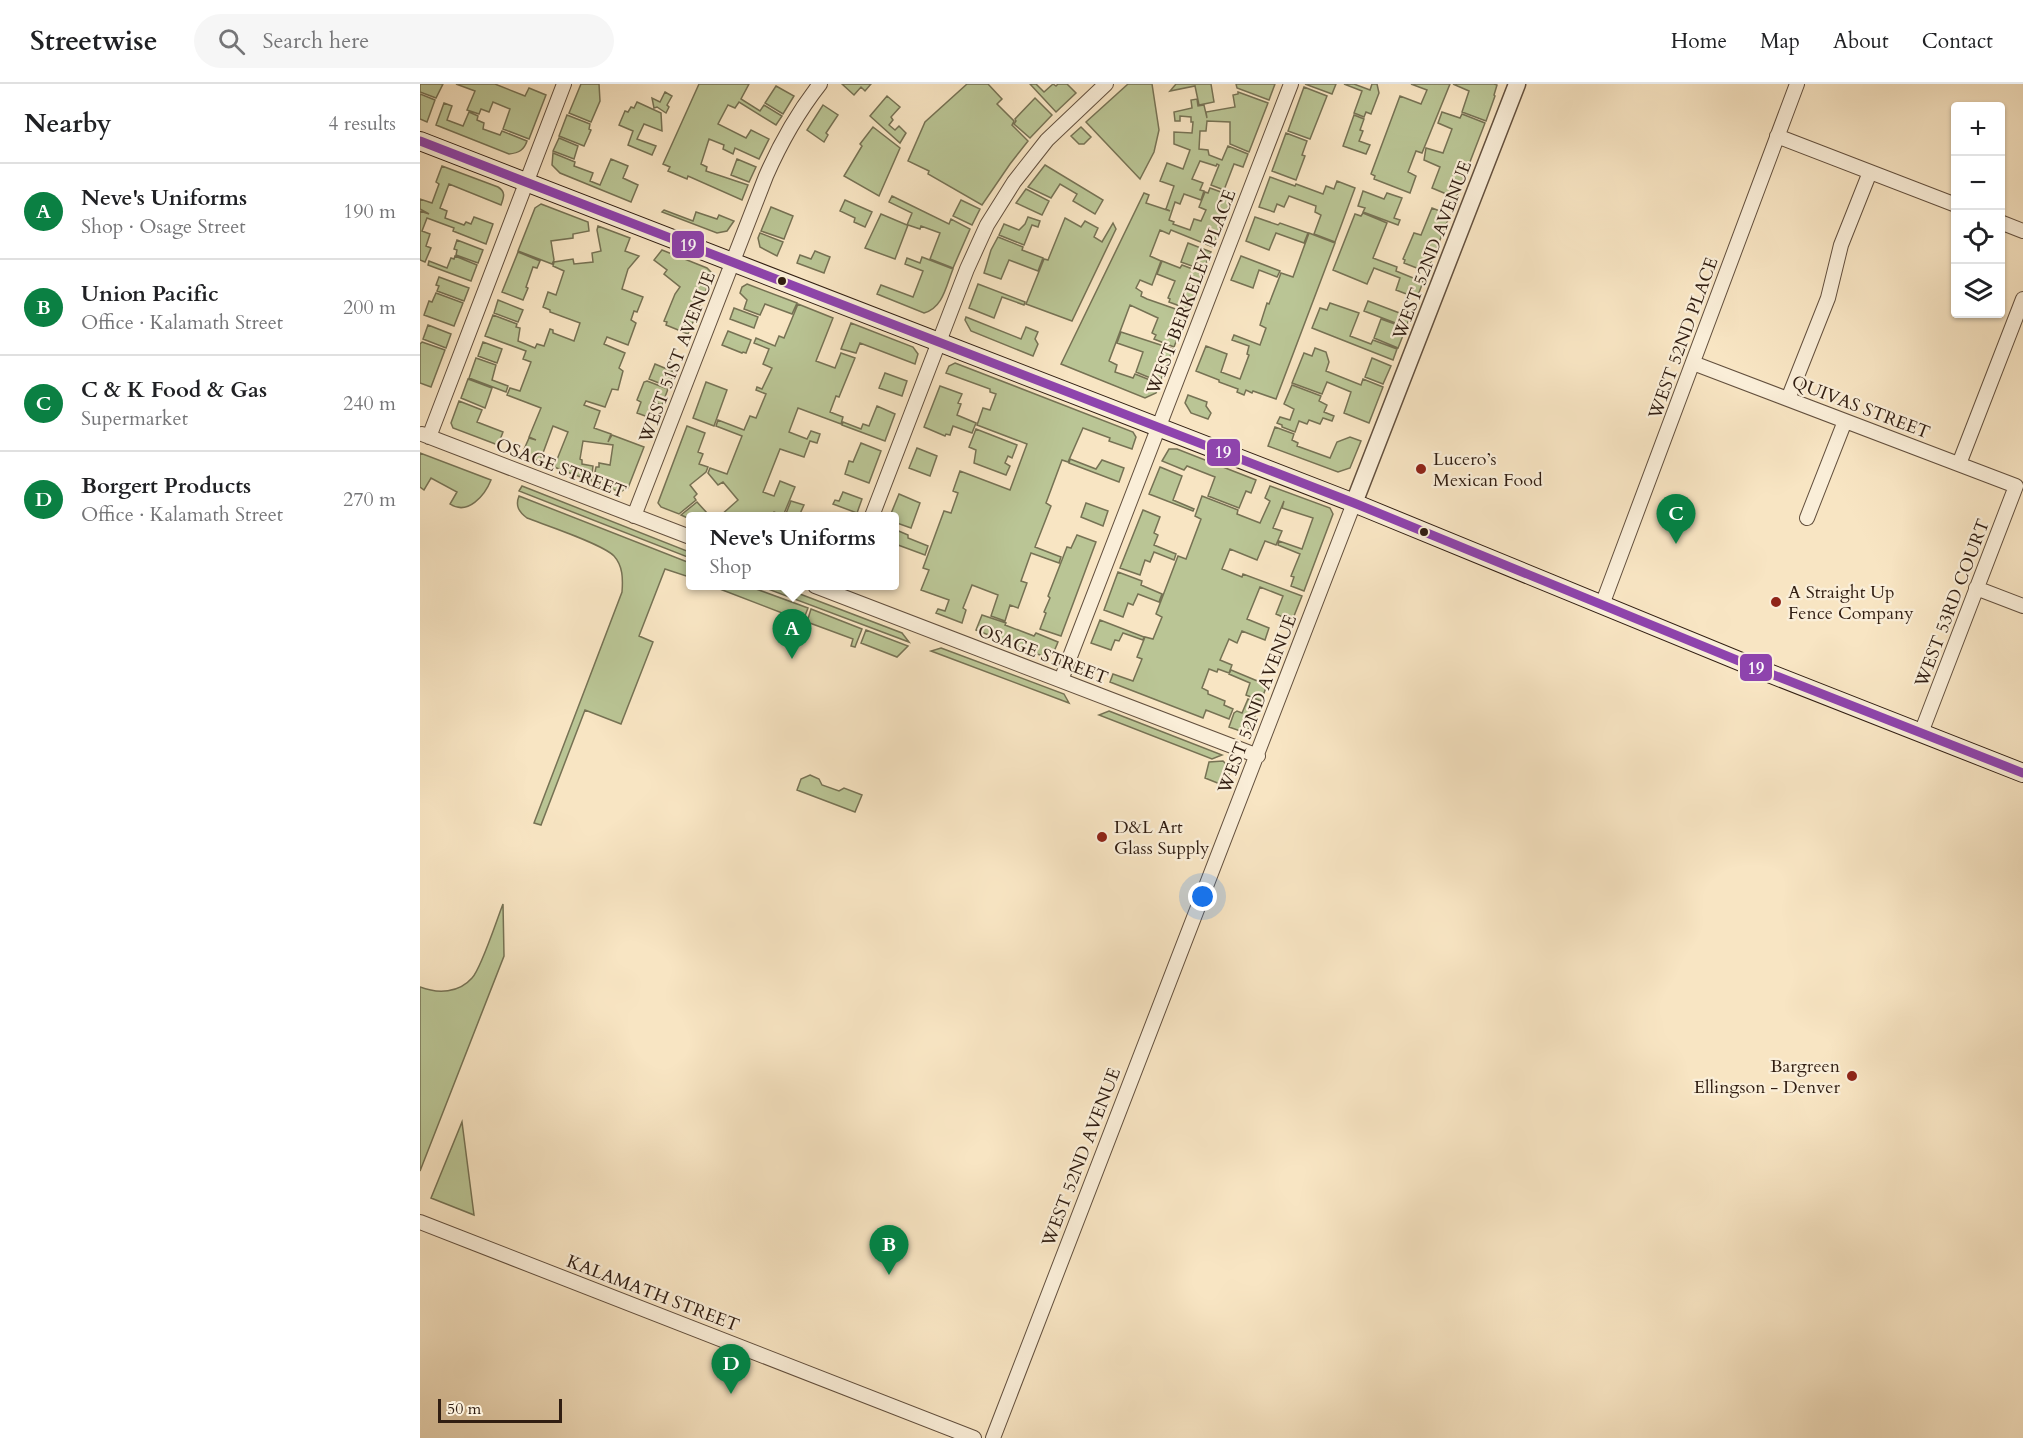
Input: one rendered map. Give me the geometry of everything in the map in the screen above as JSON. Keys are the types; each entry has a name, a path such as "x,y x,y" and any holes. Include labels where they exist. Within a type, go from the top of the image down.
{"main road":[{"path":"420,141 1354,503 1761,670 2023,773"}],"street":[{"path":"424,435 564,84"},
{"name":"WEST 51ST AVENUE","path":"634,516 774,159 809,98 820,84"},
{"path":"874,512 977,246 1000,202 1047,140 1106,84"},
{"name":"WEST BERKELEY PLACE","path":"1061,680 1291,84"},
{"name":"WEST 52ND AVENUE","path":"993,1438 1517,84"},
{"name":"WEST 52ND PLACE","path":"1602,605 1797,84"},
{"path":"1777,136 1951,203"},
{"path":"1788,399 1828,298 1841,245 1870,172"},
{"path":"2005,224 2023,231"},
{"path":"1959,464 2023,299"},
{"name":"QUIVAS STREET","path":"1693,363 2016,486"},
{"path":"1807,518 1845,421"},
{"name":"OSAGE STREET","path":"424,435 686,536"},
{"name":"WEST 53RD COURT","path":"1921,733 2016,486"},
{"path":"1976,588 2023,606"},
{"name":"OSAGE STREET","path":"844,591 1061,680 1258,756"},
{"name":"KALAMATH STREET","path":"420,1222 974,1438"}],"green space":[{"path":"420,84 443,84 436,98 420,92"},
{"path":"456,84 495,84 525,96 529,88 546,95 529,139 503,129 510,109 493,102 489,112 481,109 479,114 467,110 475,91"},
{"path":"581,84 599,84 600,101 591,122 569,113"},
{"path":"699,84 749,84 741,99 760,111 764,105 782,116 776,125 739,102 735,108 728,105 718,124 746,138 751,130 769,139 759,159 735,148 733,154 723,149 724,145 709,139 701,164 707,167 706,171 748,185 742,200 688,176 687,179 668,171 670,167 663,164"},
{"path":"842,84 871,84 865,91 861,87 854,95"},
{"path":"967,84 988,84 1002,99 997,104 1014,121 1012,125 1028,141 982,205 928,174 929,171 908,161 925,122"},
{"path":"1030,84 1036,84 1044,92 1053,84 1056,86 1067,84 1076,93 1056,112"},
{"path":"1128,84 1152,84 1159,130 1154,152 1140,179 1086,122"},
{"path":"1176,84 1211,84 1214,102 1199,105 1195,86 1170,91"},
{"path":"1236,84 1275,84 1269,100 1237,88"},
{"path":"1305,84 1336,84 1332,94"},
{"path":"1344,84 1354,84 1370,90 1372,84 1377,84 1379,93 1371,114 1366,112 1364,117 1354,113 1362,91"},
{"path":"1411,84 1450,84 1422,153 1416,151 1408,172 1416,176 1410,193 1374,179 1375,176 1371,174 1400,96 1421,104 1427,90"},
{"path":"1453,84 1497,85 1495,96 1486,121 1462,112 1469,91"},
{"path":"776,86 794,96 783,114 765,103"},
{"path":"1304,87 1327,96 1310,139 1288,131"},
{"path":"665,92 672,96 666,113 657,107 654,108 652,98 660,102"},
{"path":"1238,92 1268,103 1249,152 1230,144 1230,122 1207,121 1206,131 1200,131 1199,149 1208,150 1209,155 1222,160 1228,146 1248,154 1243,167 1234,164 1224,190 1211,185 1219,165 1200,161 1192,179 1203,183 1200,190 1204,191 1201,200 1184,194 1180,204 1175,202 1169,220 1174,222 1173,224 1190,230 1194,219 1201,221 1206,210 1199,207 1205,192 1208,193 1210,188 1232,196 1213,247 1171,230 1169,234 1160,230 1150,256 1161,261 1152,285 1140,280 1136,288 1142,292 1141,296 1147,299 1187,313 1174,347 1154,339 1156,335 1152,333 1158,318 1130,305 1109,361 1117,365 1115,372 1133,378 1135,374 1160,384 1156,393 1145,398 1061,364 1144,193 1149,195 1146,203 1170,211 1166,209 1174,186 1160,181 1167,163 1183,169 1190,150 1174,144 1174,132 1192,133 1193,122 1191,122 1191,117 1180,116 1180,121 1175,121 1174,112 1192,108 1191,100 1197,99 1198,106 1204,105 1207,118 1206,112 1235,107 1233,95"},
{"path":"420,94 435,100 427,122 420,119"},
{"path":"887,96 900,107 891,117 893,120 889,125 895,130 899,126 906,133 900,143 870,116"},
{"path":"1035,98 1052,115 1030,138 1014,124 1015,119"},
{"path":"637,102 661,113 662,131 644,124 637,139 656,146 652,155 628,145 633,131 619,125 625,111 628,112 631,107 634,108"},
{"path":"444,103 452,106 447,120 463,126 469,112 478,116 477,120 484,123 483,129 500,135 502,131 527,141 526,144 516,153 509,154 436,125"},
{"path":"823,105 838,115 826,133 828,135 824,142 807,130"},
{"path":"1442,112 1460,118 1462,114 1485,123 1456,198 1432,188 1440,167 1424,160 1426,148 1443,153 1452,129 1438,123"},
{"path":"567,115 590,124 589,129 591,130 584,146 559,136"},
{"path":"1354,115 1364,119 1359,141 1370,145 1366,154 1343,146"},
{"path":"873,127 900,148 879,196 844,176 862,146 860,144"},
{"path":"1081,127 1091,137 1084,144 1079,144 1071,136"},
{"path":"1286,133 1307,141 1302,155 1305,156 1296,180 1272,171"},
{"path":"559,138 578,146 574,159 553,151"},
{"path":"553,153 575,162 574,166 593,173 590,181 600,185 611,159 628,166 623,178 638,185 631,202 560,173 552,165"},
{"path":"737,159 756,167 749,182 731,175"},
{"path":"1045,165 1103,200 1095,214 1073,201 1077,194 1060,184 1051,198 1028,187"},
{"path":"442,166 498,187 503,197 501,205 449,184 440,208 447,211 445,218 464,225 466,222 471,224 474,217 493,224 486,244 427,218 422,231 430,234 426,246 431,248 425,262 420,260 420,211 429,214 420,209 420,199 432,203 439,184 436,182"},
{"path":"1270,177 1323,194 1326,186 1334,189 1337,181 1355,188 1335,242 1314,234 1321,215 1315,212 1316,206 1289,196 1284,207 1277,204 1274,212 1259,207"},
{"path":"1026,189 1049,201 1042,215 1016,203"},
{"path":"1363,191 1384,199 1387,193 1402,198 1394,218 1400,220 1398,225 1363,212 1365,208 1358,206"},
{"path":"892,196 949,224 951,219 970,229 953,268 930,259 940,233 921,226 920,229 908,225 895,259 865,248 881,214 907,225 912,213 889,202"},
{"path":"845,200 872,212 865,227 854,222 855,218 840,211"},
{"path":"961,200 980,209 972,225 953,216"},
{"path":"541,204 588,222 589,231 573,234 573,238 551,241 554,260 552,264 518,251 535,208"},
{"path":"771,207 793,216 784,239 761,231"},
{"path":"1432,208 1450,215 1427,272 1404,263 1403,259 1414,233 1421,235"},
{"path":"664,210 693,221 696,212 717,219 719,215 734,221 727,231 717,233 662,212"},
{"path":"1363,213 1387,223 1373,258 1397,267 1396,271 1423,282 1417,298 1396,290 1400,278 1374,268 1367,284 1333,270 1355,214 1361,216"},
{"path":"1028,217 1040,221 1038,227 1032,225 1024,245 999,235 1004,224 1019,230"},
{"path":"1255,217 1308,233 1304,243 1276,233 1269,250 1246,241"},
{"path":"1065,218 1081,227 1085,221 1098,228 1094,237 1102,242 1113,223 1116,229 1072,321 1026,304 1044,259 1048,260"},
{"path":"598,226 630,238 625,251 639,256 628,269 622,289 643,297 631,320 636,323 628,345 607,337 604,344 625,353 619,368 623,371 618,390 612,389 605,407 586,401 584,405 600,411 594,428 611,434 608,442 612,435 644,447 628,488 620,492 593,482 599,463 610,465 613,445 583,441 580,459 582,464 593,466 591,481 554,467 568,432 553,426 540,461 522,454 529,438 536,440 529,437 541,408 507,395 510,388 520,391 531,362 523,359 526,351 485,336 493,315 517,324 516,327 520,328 518,341 535,348 537,344 544,346 550,329 553,333 574,341 580,323 550,312 543,307 548,292 556,295 564,271 553,266 554,262 573,259 574,264 593,262 592,253 601,251"},
{"path":"760,233 783,242 777,256 760,247 758,238"},
{"path":"1309,233 1335,243 1276,399 1246,390 1244,395 1237,392 1238,389 1196,371 1206,346 1227,354 1221,372 1240,379 1249,355 1247,354 1249,346 1232,340 1234,335 1260,345 1266,328 1260,325 1267,303 1269,304 1281,273 1293,277"},
{"path":"998,237 1043,258 1038,271 1009,260 1001,279 984,273 991,250"},
{"path":"457,240 483,250 478,263 456,255 457,250 454,249"},
{"path":"1188,243 1211,252 1203,270 1181,262"},
{"path":"662,250 707,268 711,272 711,278 688,334 666,325 667,322 664,321 680,287 664,274 667,270 654,260"},
{"path":"815,251 830,257 824,273 797,263 800,255 811,259"},
{"path":"518,252 540,261 537,268 533,267 523,300 502,292"},
{"path":"455,256 477,265 471,281 428,265 429,261 447,268 451,258 454,259"},
{"path":"1241,256 1280,271 1277,277 1259,270 1253,288 1231,280"},
{"path":"922,257 953,269 943,296 936,306 924,313 877,294 881,285 913,297 923,271 905,264 907,258 920,263"},
{"path":"1162,261 1203,273 1188,309 1169,302 1168,298 1175,281 1157,274"},
{"path":"439,277 469,288 464,301 437,291 439,286 436,285"},
{"path":"747,284 797,303 792,314 765,304 760,315 744,309 747,300 740,293 742,287"},
{"path":"978,284 1025,302 1024,305 1002,297 994,318 969,308"},
{"path":"436,293 463,303 454,326 424,315 429,301 432,302"},
{"path":"498,300 523,310 518,322 494,313"},
{"path":"1368,301 1410,317 1406,327 1364,311"},
{"path":"1330,303 1359,313 1350,336 1371,344 1373,340 1397,349 1393,360 1312,328 1320,308 1327,310"},
{"path":"798,304 833,318 816,361 835,368 841,353 855,358 839,397 836,396 830,412 843,417 841,424 798,408 789,432 807,439 811,431 820,434 817,443 810,441 804,457 780,449 763,492 774,496 780,481 795,487 785,512 724,512 738,500 723,482 718,485 708,473 710,468 727,474 742,436 716,426 718,420 744,430 750,416 756,418 766,394 756,390 757,387 762,389 772,368 763,364 769,349 754,343 756,338 775,346 779,336 784,338"},
{"path":"734,308 758,317 754,328 730,319"},
{"path":"966,317 1021,339 1026,327 1038,332 1035,339 1038,344 1033,356 971,331 965,320"},
{"path":"1381,319 1406,328 1398,348 1374,338"},
{"path":"851,323 913,347 918,354 915,364 860,343 856,353 841,349"},
{"path":"428,325 451,334 446,348 423,339"},
{"path":"728,331 751,340 746,353 722,345"},
{"path":"1121,332 1173,349 1160,382 1136,372 1143,352 1117,343"},
{"path":"422,342 445,350 431,387 420,383 420,344"},
{"path":"483,342 502,349 497,363 478,356"},
{"path":"1315,348 1326,352 1329,362 1326,371 1361,385 1363,379 1383,387 1369,423 1344,413 1351,392 1327,382 1322,394 1292,383 1304,353 1312,356"},
{"path":"476,358 496,365 492,380 508,386 506,392 469,378"},
{"path":"1372,358 1391,366 1383,384 1365,377"},
{"path":"955,363 1133,432 1136,437 1132,449 1083,428 1068,462 1062,460 1046,503 1051,506 1035,547 1061,557 1059,563 1031,553 1021,581 1027,583 1018,608 1010,605 1005,621 991,616 998,595 972,585 963,608 966,610 962,623 936,613 938,609 945,611 949,600 921,590 929,570 923,568 944,511 951,513 958,493 953,491 960,471 1010,490 1027,444 977,425 983,408 990,410 996,394 990,392 990,389 946,373 949,366"},
{"path":"655,364 674,372 669,387 649,379"},
{"path":"885,373 907,381 902,396 879,388"},
{"path":"468,379 492,388 485,408 461,398"},
{"path":"644,382 668,389 662,405 657,403 651,418 637,413 641,402 637,400"},
{"path":"706,382 727,390 714,426 693,418"},
{"path":"1292,385 1321,396 1319,401 1327,405 1324,412 1334,416 1332,421 1323,418 1320,424 1309,420 1307,424 1299,421 1295,432 1277,423 1280,417 1290,420 1294,409 1284,404"},
{"path":"940,386 962,394 958,403 961,404 957,415 976,423 972,433 953,426 950,435 945,436 924,427"},
{"path":"1188,395 1207,402 1206,406 1211,413 1208,419 1191,413 1185,403"},
{"path":"459,401 482,410 477,422 503,432 498,445 453,428 451,423"},
{"path":"877,406 895,414 885,441 842,425 843,422 861,429 863,424 869,426"},
{"path":"687,426 705,433 698,452 703,454 699,464 708,467 706,472 690,485 697,494 694,497 696,500 679,514 661,507 658,503"},
{"path":"1275,427 1294,434 1292,440 1298,443 1297,446 1330,458 1337,442 1350,437 1361,441 1350,468 1338,472 1268,446"},
{"path":"976,429 1017,445 1012,458 1008,456 1005,463 1010,466 1006,475 974,463 976,450 969,447"},
{"path":"861,443 881,451 869,483 845,474 849,461 853,462"},
{"path":"917,448 937,456 930,476 909,468"},
{"path":"1169,449 1177,449 1256,480 1251,493 1246,491 1239,508 1208,496 1215,477 1187,466 1184,470 1162,461"},
{"path":"420,453 491,480 485,492 475,502 469,506 457,507 450,504 457,492 431,478 424,490 420,487"},
{"path":"1070,459 1096,469 1102,460 1124,468 1119,482 1069,463"},
{"path":"1160,467 1182,476 1173,500 1194,509 1193,511 1149,494"},
{"path":"522,486 686,551 686,556 519,491"},
{"path":"1270,486 1330,508 1333,514 1304,591 1291,586 1294,577 1291,576 1300,554 1278,545 1279,541 1302,549 1313,518 1282,508 1284,501 1273,528 1282,531 1276,545 1265,541 1257,560 1230,549 1222,569 1242,577 1243,574 1302,596 1292,621 1276,614 1283,596 1260,587 1247,619 1269,628 1265,640 1242,631 1237,643 1229,639 1220,660 1232,665 1229,673 1209,669 1202,688 1208,691 1208,694 1225,701 1224,705 1233,709 1229,719 1206,710 1203,718 1110,682 1113,674 1133,681 1142,659 1137,657 1145,637 1153,639 1162,617 1156,614 1178,556 1186,559 1201,519 1195,516 1202,496 1238,510 1237,514 1260,523 1270,501 1265,498"},
{"path":"843,492 862,499 857,512 833,504 835,500 839,501"},
{"path":"899,494 920,503 911,528 899,524 899,512 892,512"},
{"path":"519,496 686,561 686,576 665,569 639,636 653,642 621,724 585,710 541,825 534,823 622,592 622,578 617,560 608,551 527,518 518,508"},
{"path":"791,501 804,505 801,512 787,512"},
{"path":"697,502 706,512 686,512 686,517 681,515"},
{"path":"1086,503 1108,511 1103,526 1081,517"},
{"path":"1143,510 1160,517 1154,533 1158,535 1154,545 1176,554 1174,560 1154,552 1150,562 1145,560 1140,575 1120,568"},
{"path":"899,531 908,535 908,538 928,546 925,555 899,545"},
{"path":"1077,535 1096,542 1061,636 1040,629 1050,598 1048,596 1067,547 1071,548"},
{"path":"1118,572 1142,581 1141,585 1162,594 1159,602 1138,594 1133,605 1128,603 1123,617 1104,610"},
{"path":"722,590 759,590 808,608 803,621"},
{"path":"771,590 789,590 902,633 909,642"},
{"path":"811,609 862,629 855,647 851,646 853,639 807,622"},
{"path":"982,615 1034,636 1036,633 1058,642 1052,653 1045,657 976,630"},
{"path":"1100,620 1144,637 1143,640 1123,633 1119,641 1115,640 1111,650 1091,643"},
{"path":"866,630 908,646 897,657 861,643"},
{"path":"941,648 1064,694 1069,703 931,651"},
{"path":"1231,670 1267,685 1261,701 1246,695 1250,683 1229,674"},
{"path":"1248,699 1260,704 1250,728 1243,732 1229,727 1234,713 1237,711 1242,713"},
{"path":"1109,711 1222,755 1212,759 1099,715"},
{"path":"1223,761 1231,769 1225,786 1205,778 1209,762"},
{"path":"810,775 819,779 822,785 839,791 844,788 862,795 855,812 797,790 801,779"},
{"path":"503,904 504,956 420,1171 420,987 434,991 448,991 461,987 472,978 484,955"},
{"path":"462,1122 474,1215 431,1198"}],"transit line":[{"name":"19","path":"420,141 1354,503 1761,670 2023,773"}],"place":[{"name":"Lucero’s Mexican Food","path":"1421,469"},
{"name":"C & K Food & Gas","path":"1676,544"},
{"name":"A Straight Up Fence Company","path":"1776,602"},
{"name":"Neve's Uniforms","path":"792,659"},
{"name":"D&L Art Glass Supply","path":"1102,837"},
{"name":"Bargreen Ellingson - Denver","path":"1852,1076"},
{"name":"Union Pacific","path":"889,1275"},
{"name":"Borgert Products","path":"731,1394"}]}
